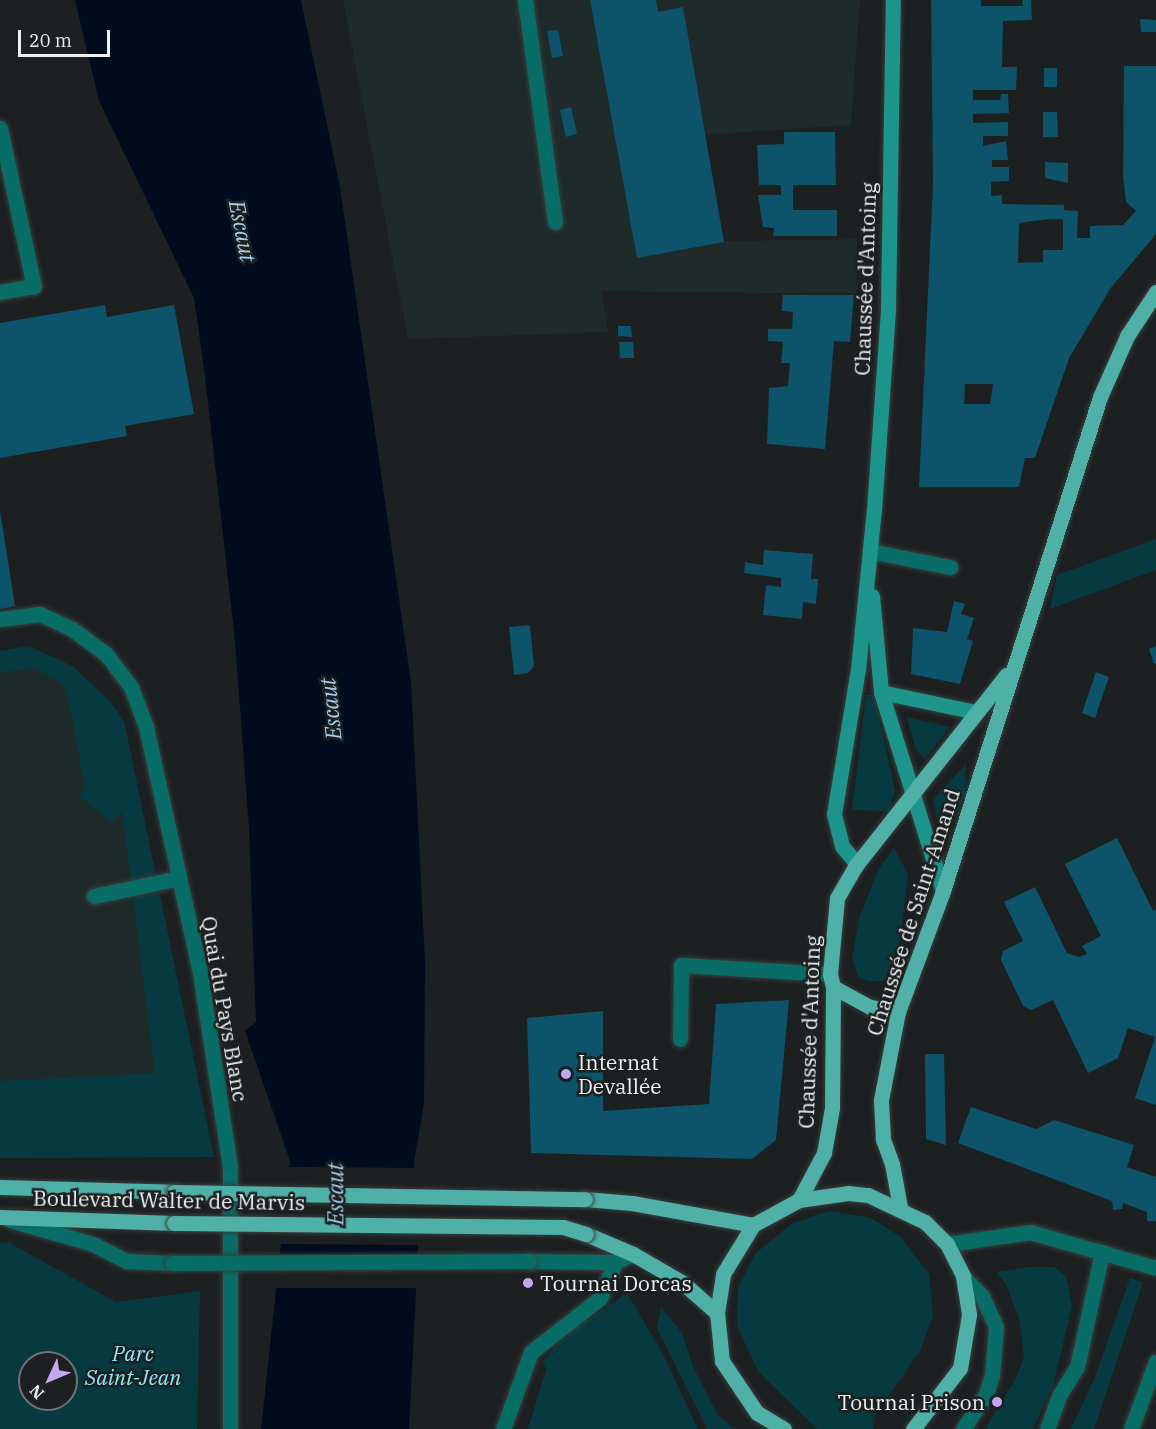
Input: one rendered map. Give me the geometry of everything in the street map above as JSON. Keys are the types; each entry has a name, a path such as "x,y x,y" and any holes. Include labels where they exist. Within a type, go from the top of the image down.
{"main road":[{"name":"Chaussée d'Antoing","path":"869,555 888,308 892,0"},
{"name":"Chaussée de Saint-Amand","path":"900,1207 883,1139 881,1100 898,1012 943,891 1011,669 1100,397 1127,336 1156,292"},
{"path":"869,555 881,692 943,891"},
{"path":"856,864 842,846 834,814 858,669 869,555"},
{"name":"Chaussée de Saint-Amand","path":"856,864 912,797 1011,669"},
{"path":"881,692 976,712"},
{"name":"Chaussée d'Antoing","path":"799,1200 824,1153 830,1119 832,980 837,898 856,864"},
{"path":"832,980 870,1007 898,1012"},
{"name":"Boulevard Walter de Marvis","path":"0,1187 585,1199 632,1203 753,1225"},
{"path":"783,1429 757,1413 727,1369 717,1337 717,1313 723,1274 753,1225 799,1200 848,1193 868,1195 900,1207 925,1222 947,1244 963,1276 969,1315 960,1368 913,1429"},
{"name":"Boulevard Walter de Marvis","path":"1,1217 174,1223 563,1227 633,1254"},
{"path":"633,1254 683,1283 717,1313"}],"street":[{"path":"525,0 555,222"},
{"path":"0,128 34,286 0,292"},
{"path":"869,555 950,567"},
{"name":"Quai du Pays Blanc","path":"0,619 40,614 72,629 106,654 131,687 146,727 179,878 222,1106 230,1167 230,1429"},
{"path":"94,896 179,878"},
{"path":"680,1039 681,965 832,980"},
{"name":"Boulevard Walter de Marvis","path":"1,1217 93,1244 127,1261 172,1263 529,1261 615,1263"},
{"path":"947,1244 1030,1232 1156,1268"},
{"path":"1047,1429 1060,1394 1077,1367 1102,1252"},
{"path":"503,1429 531,1352 600,1298 611,1278 615,1263 633,1254"},
{"path":"963,1276 982,1296 996,1327 992,1375 986,1394 963,1429"},
{"path":"1131,1429 1156,1361"}],"shaded area":[{"path":"343,0 860,0 851,125 700,135 723,241 857,239 857,294 602,291 608,332 408,339"},
{"path":"29,646 72,666 109,700 124,721 214,1157 0,1158 0,651"}],"green space":[{"path":"1156,539 1156,570 1050,609 1057,575"},
{"path":"29,646 72,666 109,700 124,721 214,1157 0,1158 0,1081 155,1073 122,811 112,823 79,796 85,788 67,693 59,681 33,668 0,673 0,651"},
{"path":"866,695 874,695 895,791 889,811 852,810"},
{"path":"907,717 950,727 925,759 915,748"},
{"path":"966,764 965,794 944,842 933,800"},
{"path":"894,848 908,874 900,940 884,981 868,981 858,977 852,958 859,919 878,870"},
{"path":"829,1211 871,1218 901,1237 929,1274 933,1316 920,1351 875,1415 873,1429 817,1429 758,1371 737,1326 738,1288 755,1254 791,1224"},
{"name":"Parc Saint-Jean","path":"8,1242 116,1302 200,1291 197,1429 0,1429 0,1243"},
{"path":"1029,1267 1054,1267 1066,1276 1072,1306 1053,1386 1033,1429 985,1429 1015,1380 1024,1357 1020,1322 1006,1284 996,1272"},
{"path":"1130,1278 1143,1282 1094,1429 1071,1429 1095,1377"},
{"path":"627,1293 663,1354 698,1429 528,1429 546,1370 543,1361 567,1334"},
{"path":"661,1307 682,1333 694,1369 718,1415 734,1429 707,1429 657,1328"}],"water":[{"name":"Escaut","path":"75,0 301,0 340,187 411,682 425,962 424,1104 414,1161 418,1252 409,1429 261,1429 290,1161 245,1031 256,1022 249,829 235,641 205,376 194,298 99,101"}],"pier":[{"path":"286,1167 418,1168 421,1245 278,1244"},
{"path":"277,1254 421,1254 420,1288 273,1288"}],"building":[{"path":"590,0 656,0 658,12 683,7 724,242 637,258"},
{"path":"931,0 981,0 981,6 1023,6 1022,0 1031,0 1032,20 1003,21 1002,67 1017,67 1016,90 973,90 973,100 1000,100 1001,94 1008,94 1009,113 973,114 973,123 1008,122 1008,136 983,136 983,146 1006,141 1008,160 992,160 992,167 1009,167 1009,181 991,182 991,196 1002,195 1002,204 1064,205 1064,210 1078,211 1077,238 1090,238 1090,226 1123,225 1136,211 1126,202 1123,177 1124,66 1156,66 1156,234 1110,289 1069,358 1035,458 1025,458 1019,487 919,487 933,183","holes":["1063,219 1063,250 1043,250 1043,262 1018,263 1019,223","965,384 993,384 990,404 964,404"]},
{"path":"1140,19 1156,20 1156,32 1141,32"},
{"path":"558,30 563,56 552,58 547,31"},
{"path":"1044,68 1057,68 1057,87 1044,87"},
{"path":"571,107 577,134 566,137 560,110"},
{"path":"1043,112 1057,112 1058,137 1043,137"},
{"path":"784,132 835,132 836,185 793,185 793,210 837,210 837,236 773,236 774,228 763,227 758,195 781,195 781,185 759,185 757,145 784,144"},
{"path":"1045,162 1068,163 1068,183 1045,178"},
{"path":"783,295 854,295 850,342 834,341 825,449 767,444 769,388 788,386 790,363 781,363 783,342 768,341 768,329 792,329 793,312 782,311"},
{"path":"105,305 107,317 174,305 194,414 125,426 127,436 0,458 0,323"},
{"path":"618,326 631,326 632,337 618,336"},
{"path":"619,342 633,342 634,358 620,358"},
{"path":"0,511 15,606 0,609"},
{"path":"764,550 813,554 811,579 818,579 816,604 803,602 802,619 763,615 766,585 781,587 781,578 744,573 745,562 763,565"},
{"path":"954,601 965,604 961,614 974,618 967,639 973,641 960,684 911,674 913,628 947,632"},
{"path":"530,625 534,666 528,673 514,675 509,627"},
{"path":"1156,646 1156,663 1154,664 1149,649"},
{"path":"1096,672 1109,677 1095,718 1082,713"},
{"path":"1117,838 1153,911 1156,909 1156,1105 1135,1098 1155,1037 1128,1028 1118,1058 1088,1073 1053,1000 1031,1010 1023,1006 1001,960 1003,951 1023,941 1004,902 1035,887 1067,953 1079,957 1087,954 1082,946 1101,936 1065,864"},
{"name":"Internat Devallée","path":"789,1000 776,1140 752,1159 531,1153 527,1018 603,1011 603,1111 709,1104 716,1004"},
{"path":"925,1054 944,1054 946,1145 926,1139"},
{"path":"971,1107 1036,1129 1054,1120 1134,1145 1127,1167 1156,1177 1156,1221 1147,1221 1147,1212 1123,1203 1122,1209 1113,1210 1112,1201 958,1143"}],"place":[{"name":"Internat Devallée","path":"566,1074"},
{"name":"Tournai Dorcas","path":"528,1283"},
{"name":"Tournai Prison","path":"997,1402"}]}
